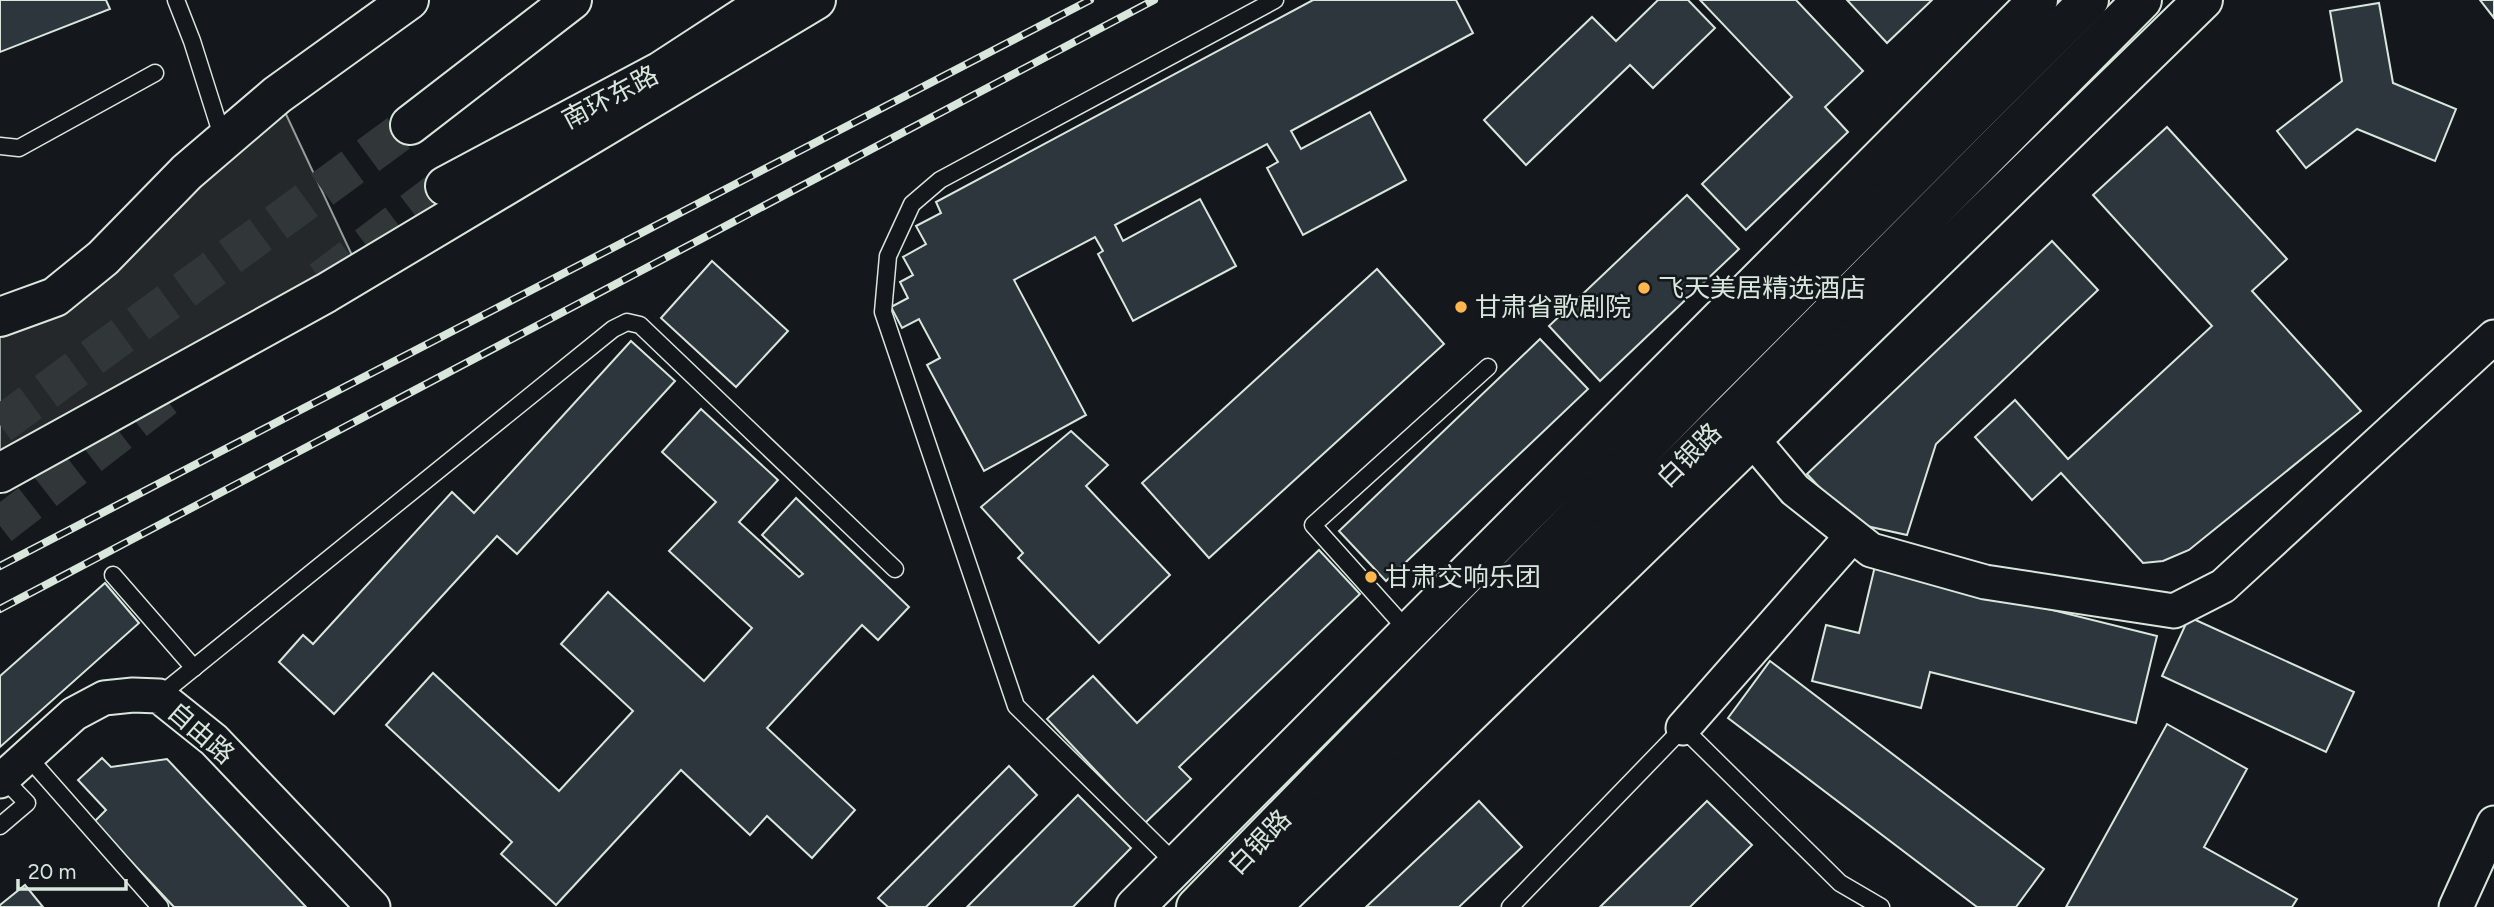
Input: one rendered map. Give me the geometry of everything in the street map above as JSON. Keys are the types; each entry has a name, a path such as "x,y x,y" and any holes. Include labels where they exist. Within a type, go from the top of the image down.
{"main road":[{"path":"0,317 55,298 103,258 187,172 277,95 409,0"},
{"path":"410,125 572,0"},
{"name":"南环东路","path":"445,186 661,71 770,0"},
{"path":"0,473 326,293 816,0"},
{"path":"1135,907 2038,0"},
{"name":"白银路","path":"1196,907 1704,386 2089,0"},
{"name":"白银路","path":"1234,907 1734,411 2142,0"},
{"path":"1271,907 2203,0"}],"street":[{"path":"1753,440 1795,490 1871,550 1985,582 2174,611 2223,586 2494,337"},
{"path":"1683,728 1852,536"},
{"name":"自由路","path":"10,772 74,714 104,698 159,696 214,740 373,907"},
{"path":"2456,907 2494,823"}],"lane":[{"path":"176,0 192,41 223,141"},
{"path":"1177,865 1016,706 883,312 888,256 912,204 940,180 1275,0"},
{"path":"0,146 19,148 155,73"},
{"path":"159,696 613,329 627,322 640,325 895,569"},
{"path":"1409,632 1313,525 1488,367"},
{"path":"113,575 194,668"},
{"path":"1510,907 1683,728 1840,883 1881,907"},
{"path":"0,826 27,803 10,772"},
{"path":"10,772 160,907"}],"shaded area":[{"path":"277,95 358,268 0,473 0,317"}],"building":[{"path":"0,0 106,0 110,9 0,52"},
{"path":"1313,0 1456,0 1473,33 1291,131 1301,149 1370,112 1406,180 1303,235 1267,168 1278,162 1267,144 1115,225 1123,241 1200,199 1236,266 1133,321 1098,254 1103,251 1095,237 1014,280 1086,415 984,471 927,365 940,358 919,319 902,328 891,307 908,298 900,282 913,275 903,257 926,244 916,226 941,213 936,202"},
{"path":"1658,0 1688,0 1715,28 1653,88 1630,65 1526,165 1484,120 1592,17 1616,41"},
{"path":"1700,0 1796,0 1863,71 1825,107 1848,132 1746,230 1702,184 1792,97"},
{"path":"1847,0 1932,0 1887,43"},
{"path":"2480,0 2494,0 2494,18"},
{"path":"2379,3 2393,83 2456,109 2435,161 2357,129 2306,168 2277,131 2342,81 2330,11"},
{"path":"2167,127 2287,259 2252,291 2361,411 2189,550 2163,561 2143,563 2061,473 2032,500 1975,437 2015,400 2068,459 2212,326 2093,195"},
{"name":"飞天美居精选酒店","path":"1687,195 1739,249 1600,381 1549,326"},
{"path":"2052,241 2098,290 1936,444 1907,535 1853,523 1807,474"},
{"path":"712,261 788,331 736,387 661,318"},
{"path":"1377,269 1444,344 1209,558 1142,483"},
{"path":"1540,339 1588,389 1386,581 1339,531"},
{"path":"631,341 675,381 517,554 497,536 334,714 279,662 303,635 313,644 452,492 474,513"},
{"path":"701,409 778,480 739,522 799,577 803,574 762,535 796,498 909,607 878,640 862,625 767,728 855,810 812,858 767,816 750,835 681,770 556,905 501,854 512,842 386,725 433,673 559,791 633,711 561,644 608,592 704,681 752,628 669,551 716,502 662,452"},
{"path":"1071,431 1108,465 1086,486 1170,575 1099,643 1018,558 1023,553 981,507"},
{"path":"1319,550 1360,594 1179,767 1191,779 1145,823 1047,719 1093,676 1137,723"},
{"path":"1875,566 2157,636 2136,723 1930,672 1921,708 1812,681 1826,625 1859,633"},
{"path":"105,583 139,623 0,747 0,676"},
{"path":"2189,617 2354,692 2326,752 2162,676"},
{"path":"1770,661 2044,869 2016,907 1977,907 1728,718"},
{"path":"2167,724 2247,769 2204,847 2297,899 2292,907 2066,907"},
{"path":"102,758 111,767 167,759 306,907 174,907 94,822 106,810 78,780"},
{"path":"1009,766 1037,795 926,907 888,907 878,898"},
{"path":"1078,795 1131,848 1073,907 967,907"},
{"path":"1479,801 1522,847 1459,907 1366,907"},
{"path":"1707,801 1752,845 1690,907 1600,907"},
{"path":"25,885 43,907 0,907 0,905"}],"tunnel":[{"path":"0,425 410,125"},
{"path":"321,280 445,186"},
{"path":"0,526 175,390"}],"railway":[{"path":"0,566 1090,0"},
{"path":"0,609 1154,0"}],"place":[{"name":"飞天美居精选酒店","path":"1644,288"},
{"name":"甘肃省歌剧院","path":"1461,307"},
{"name":"甘肃交响乐团","path":"1371,577"}]}
